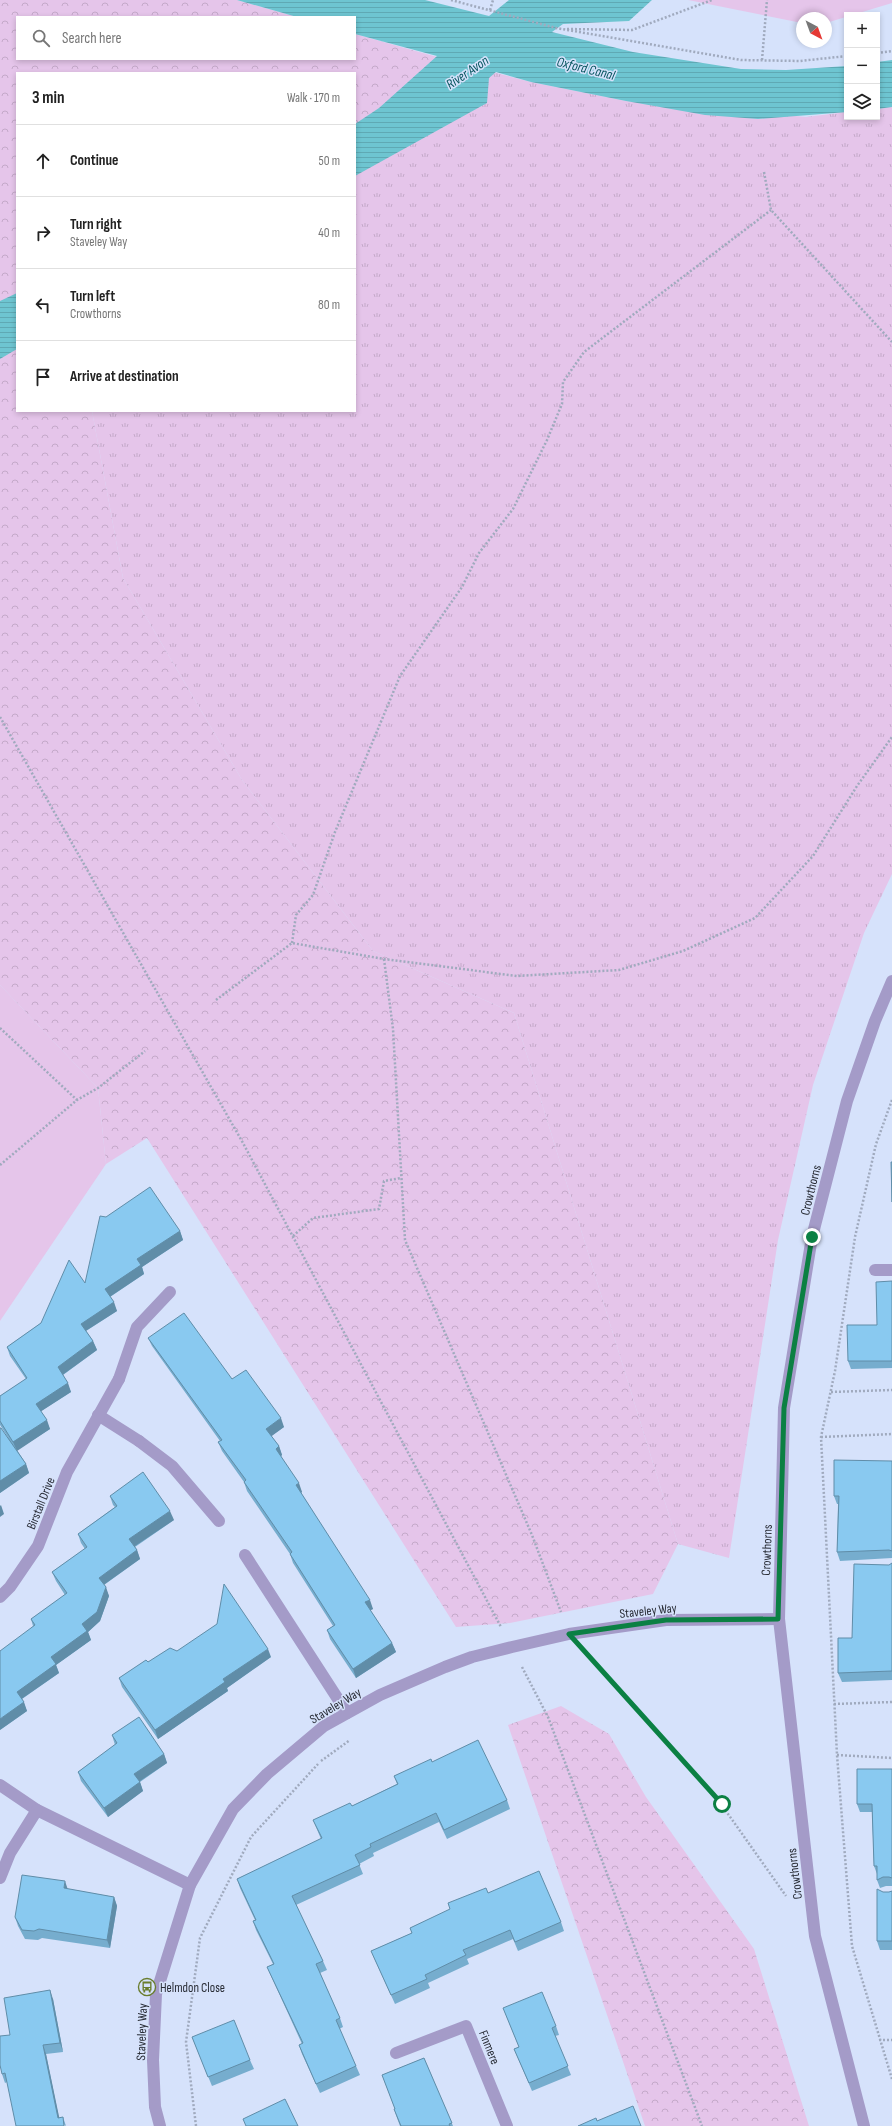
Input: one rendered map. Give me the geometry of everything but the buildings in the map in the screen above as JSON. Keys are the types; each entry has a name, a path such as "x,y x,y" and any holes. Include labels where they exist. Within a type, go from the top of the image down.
{"street":[{"name":"Crowthorns","path":"864,2126 815,1936 778,1619 784,1408 812,1237 847,1101 875,1021 892,981"},
{"path":"876,1270 892,1270"},
{"name":"Birstall Drive","path":"0,1597 10,1587 38,1546 67,1472 119,1379 137,1327 170,1292"},
{"path":"98,1415 139,1441 172,1466 219,1521"},
{"path":"245,1555 346,1713"},
{"name":"Staveley Way","path":"160,2126 155,2107 153,2060 156,1994 190,1885 233,1809 272,1769 324,1726 380,1695 445,1667 472,1657 512,1647 569,1634 666,1620 778,1619"},
{"path":"0,1785 37,1810 190,1885"},
{"path":"0,1878 10,1853 37,1810"},
{"name":"Finmere","path":"396,2053 466,2026 507,2126"}],"path":[{"path":"451,0 556,28 741,60 800,61 844,56"},
{"path":"490,10 494,0"},
{"path":"556,28 632,30 712,0"},
{"path":"762,60 767,0"},
{"path":"880,53 892,51"},
{"path":"764,172 771,210 892,342"},
{"path":"216,1000 292,943 296,915 313,895 335,832 400,676 462,588 479,553 513,509 547,440 562,404 563,382 584,352 771,210"},
{"path":"0,717 243,1143 512,1647"},
{"path":"292,943 384,959 517,976 619,970 683,951 755,918 813,856 857,786 892,737"},
{"path":"384,959 393,1029 405,1240 532,1535 569,1634 722,1804 788,1899"},
{"path":"0,1028 77,1100"},
{"path":"0,1165 77,1100 98,1088 145,1051"},
{"path":"892,1100 890,1110 876,1144 855,1237 830,1392 821,1437 837,1755 852,1946 879,2040 892,2078"},
{"path":"293,1236 313,1218 379,1209 384,1181 401,1178"},
{"path":"830,1392 892,1390"},
{"path":"821,1437 892,1434"},
{"path":"514,1668 528,1664"},
{"path":"522,1666 548,1717 702,2126"},
{"path":"834,1704 892,1702"},
{"path":"196,2126 186,2042 200,1938 251,1837 318,1763 355,1736"},
{"path":"837,1755 892,1758"},
{"path":"879,2040 892,2040"}],"green space":[{"path":"0,0 237,0 293,16 16,16 16,60 356,60 356,34 473,67 356,147 356,72 16,72 16,412 92,412 123,578 242,780 373,951 514,1013 678,1544 653,1594 510,1623 456,1627 147,1138 106,1164 98,1088 0,985"},
{"path":"688,0 892,0 892,3 862,12 844,12 844,18 832,21 832,12 796,12 796,22"},
{"path":"473,67 531,82 626,101 806,117 844,112 844,120 880,120 880,109 892,107 892,874 864,933 813,1085 778,1240 729,1558 678,1544 514,1013 373,951 242,780 123,578 92,412 356,412 356,147"},
{"path":"0,985 98,1088 106,1164 0,1321"},
{"path":"561,1706 609,1734 646,1797 754,1949 809,2126 645,2126 508,1725"}],"water":[{"path":"237,0 425,0 489,16 509,0 652,0 629,21 563,24 552,32 633,52 741,69 786,70 844,66 844,112 758,119 705,115 531,82 496,72 489,78 487,103 356,175 356,123 379,108 437,56 356,34 356,16 293,16"},
{"path":"892,60 892,107 880,109 880,84 880,62"},
{"path":"16,293 16,350 0,359 0,301"}],"place":[{"name":"Helmdon Close","path":"147,1987"}],"route":[{"path":"722,1804 569,1634 666,1620 778,1619 784,1408 812,1237"}],"water label":[{"name":"Oxford Canal","path":"586,68"},
{"name":"River Avon","path":"467,72"}]}
